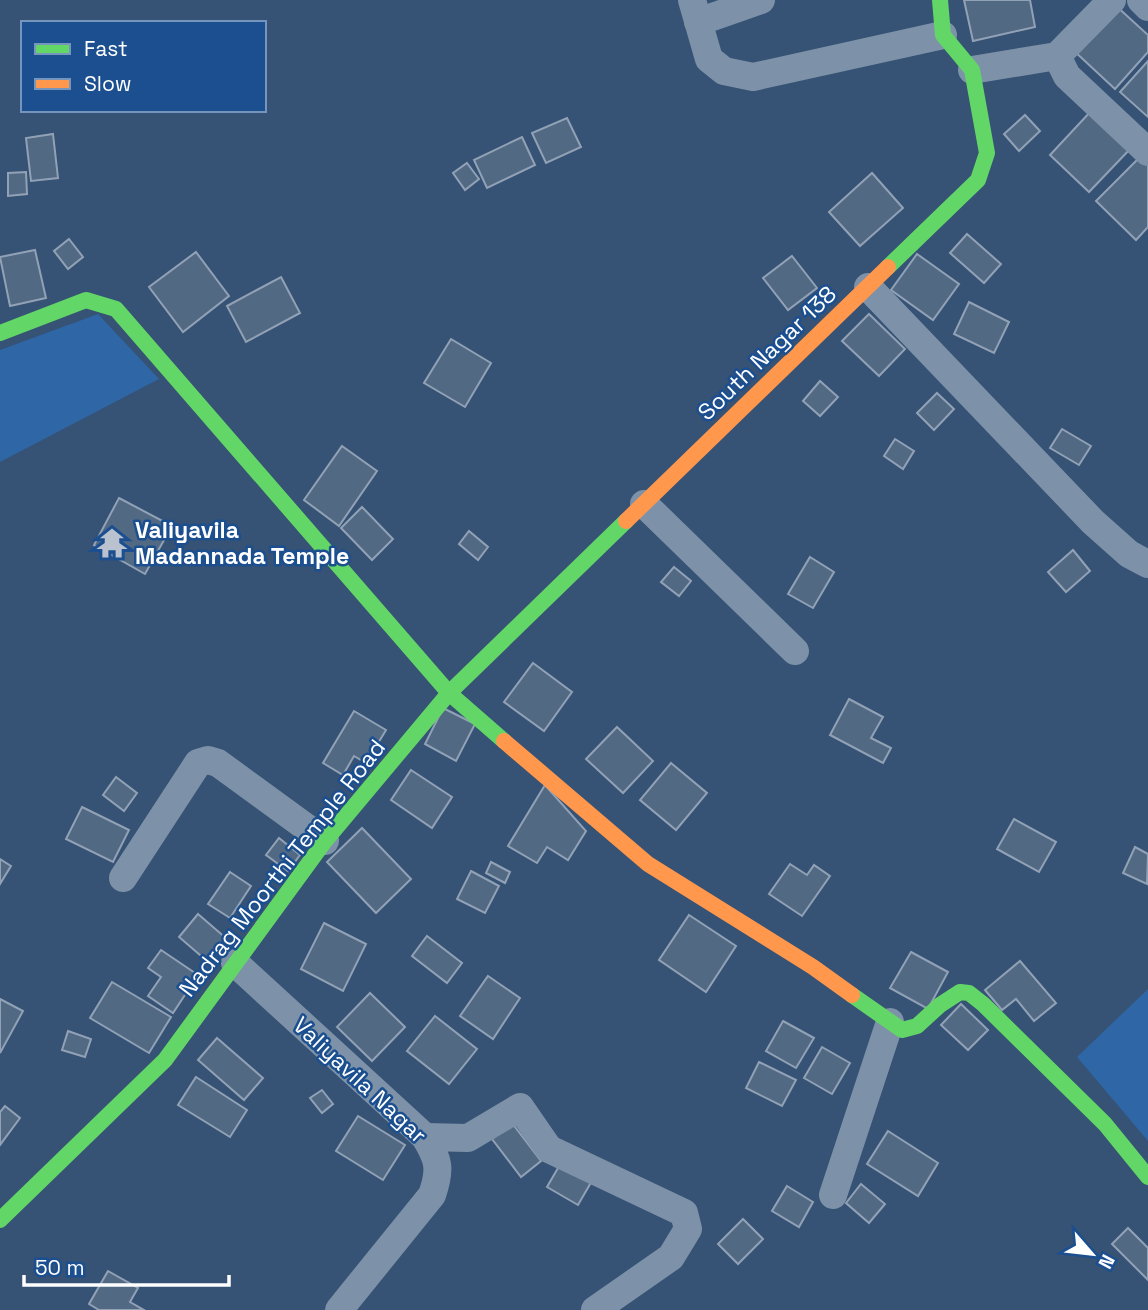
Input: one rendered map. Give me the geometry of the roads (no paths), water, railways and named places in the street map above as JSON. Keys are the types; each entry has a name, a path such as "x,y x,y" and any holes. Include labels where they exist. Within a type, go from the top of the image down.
{"street":[{"path":"761,0 695,11 709,59 724,71 753,77 943,35"},
{"path":"940,0 943,35 972,70 1057,56 1112,0"},
{"path":"1141,0 1148,6"},
{"path":"1057,56 1067,76 1148,152"},
{"name":"South Nagar 138","path":"450,693 978,180 986,153 972,70"},
{"path":"868,287 1093,522 1129,554 1148,564"},
{"path":"0,333 86,300 116,309 450,693 648,864 803,961 902,1030 917,1026 940,1005 960,992 968,993 984,1004 1105,1124 1148,1177"},
{"path":"644,504 795,651"},
{"name":"Nadrag Moorthi Temple Road","path":"0,1220 165,1060 325,841 450,693"},
{"path":"122,878 198,763 208,760 218,763 325,841"},
{"name":"Valiyavila Nagar","path":"235,963 425,1138 436,1156 439,1175 432,1195 339,1310"},
{"path":"832,1195 890,1022"},
{"path":"425,1138 468,1138 520,1107 549,1149 684,1213 688,1229 671,1257 595,1310"}],"place":[{"name":"Valiyavila Madannada Temple","path":"112,543"}]}
